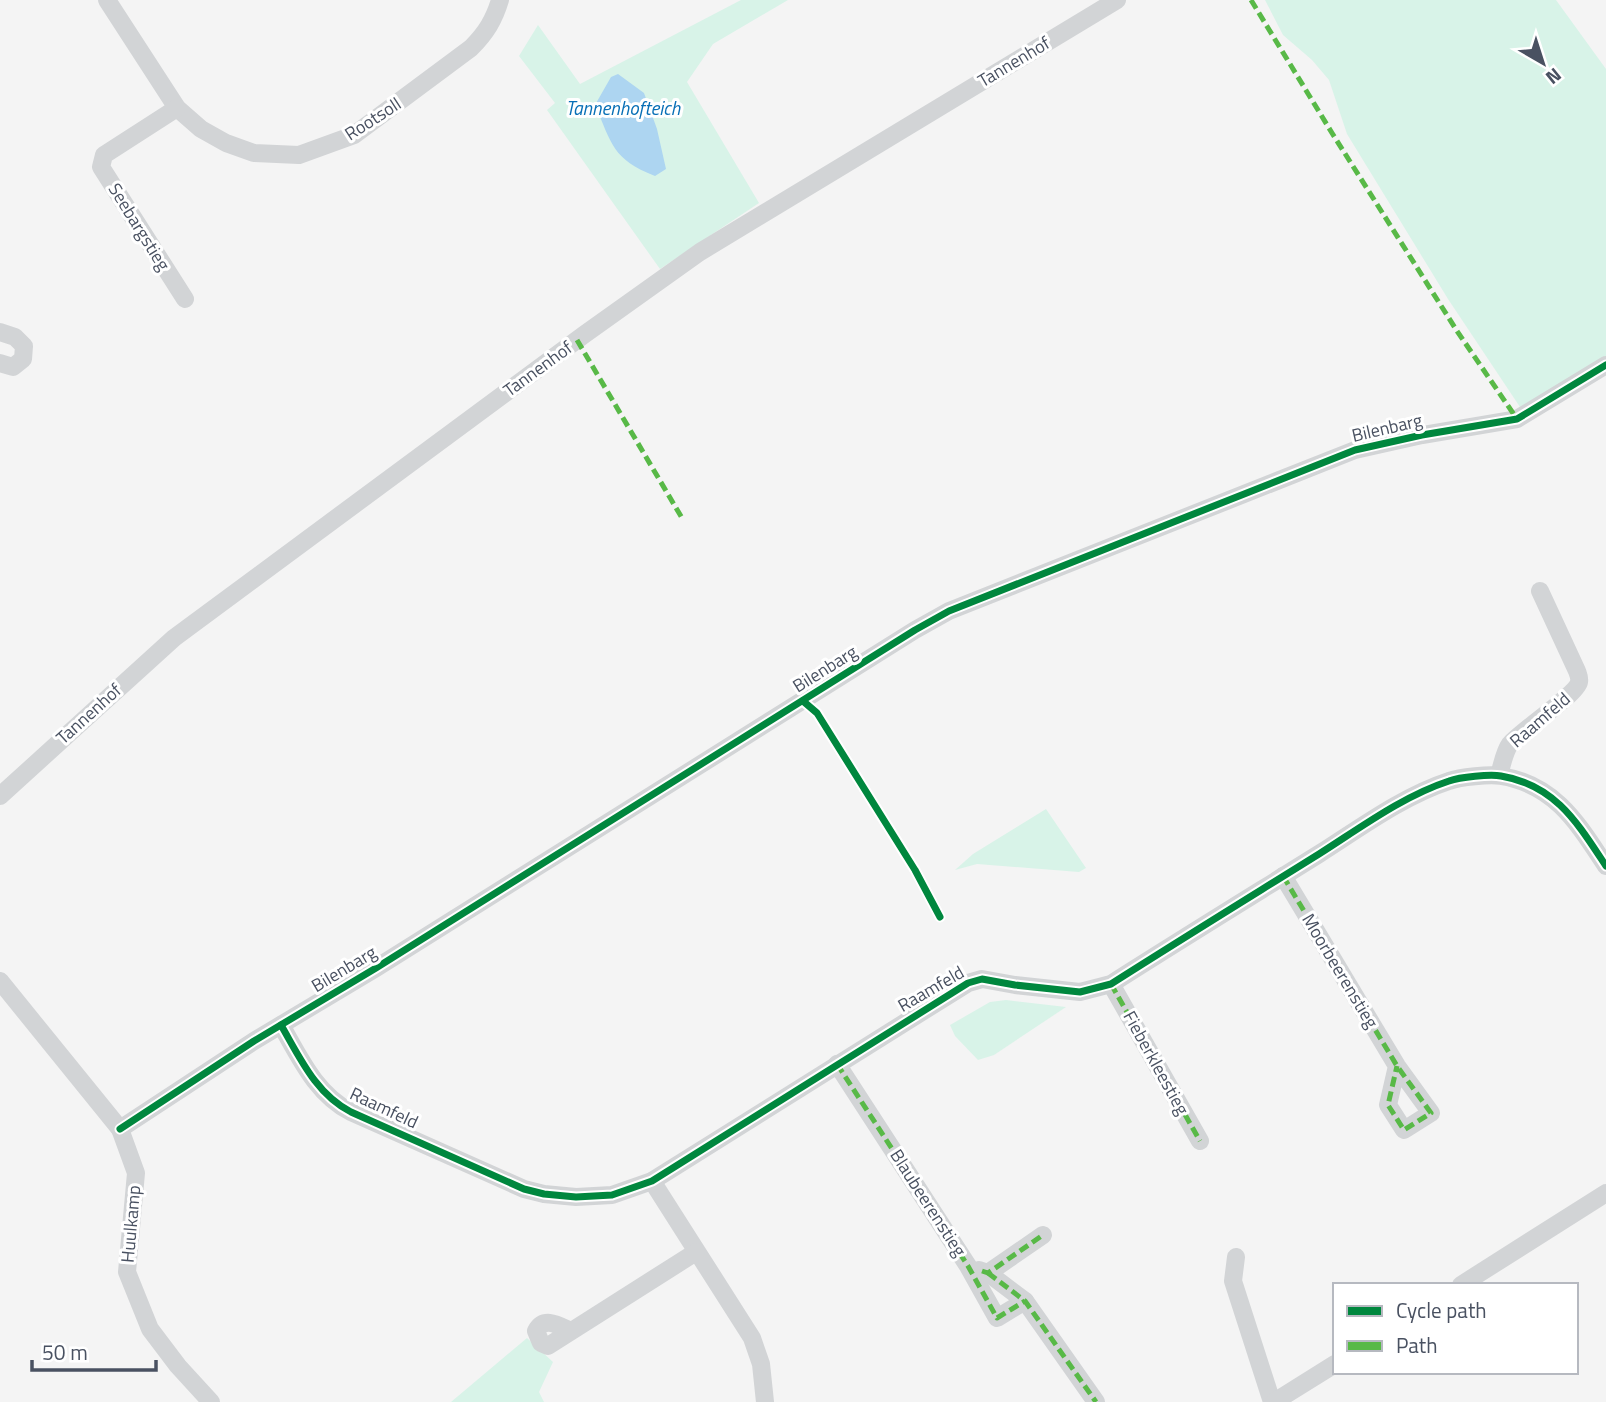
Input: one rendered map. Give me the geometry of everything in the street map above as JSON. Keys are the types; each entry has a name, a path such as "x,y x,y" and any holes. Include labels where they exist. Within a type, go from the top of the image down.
{"street":[{"name":"Rootsoll","path":"107,0 177,108 201,129 226,143 254,153 299,155 354,135 471,48 485,34 495,17 500,0"},
{"name":"Tannenhof","path":"0,796 174,638 690,259 1117,0"},
{"name":"Seebargstieg","path":"177,108 104,155 101,167 185,299"},
{"path":"0,332 15,337 24,346 23,359 13,367 0,363"},
{"name":"Bilenbarg","path":"120,1129 281,1025 915,630 950,611 1355,450 1422,435 1519,419 1606,365"},
{"name":"Raamfeld","path":"1499,775 1508,746 1538,718 1574,691 1579,682 1577,671 1540,591"},
{"name":"Raamfeld","path":"281,1025 316,1083 340,1107 524,1189 563,1197 594,1196 626,1191 652,1181 968,983 982,979 1080,992 1111,984 1409,799 1452,779 1499,775 1534,785 1555,799 1576,822 1606,866"},
{"name":"Moorbeerenstieg","path":"1283,876 1397,1066"},
{"name":"Huulkamp","path":"0,981 120,1129 136,1173 127,1272 150,1329 178,1366 211,1402"},
{"name":"Fieberkleestieg","path":"1111,984 1200,1141"},
{"name":"Blaubeerenstieg","path":"838,1063 968,1266 997,1318 1025,1301"},
{"path":"652,1181 758,1350 765,1402"},
{"path":"1464,1283 1606,1193"},
{"path":"988,1273 1043,1235"},
{"path":"571,1331 696,1252"},
{"path":"1236,1257 1233,1281 1273,1402 1333,1365"},
{"path":"968,1266 988,1273 1025,1301 1092,1401"}],"green space":[{"path":"741,0 788,0 713,44 687,82 759,203 660,269 547,110 555,103 519,56 538,25 580,84"},
{"path":"1265,0 1556,0 1606,69 1606,358 1520,407 1448,299 1347,134 1329,80 1312,60 1283,35"},
{"path":"1046,809 1086,868 1079,872 977,864 955,870 973,854"},
{"path":"1006,1000 1066,1007 994,1055 978,1060 955,1036 950,1025 990,1002"},
{"path":"527,1338 553,1362 539,1392 544,1402 451,1402"}],"water":[{"name":"Tannenhofteich","path":"618,74 644,93 657,129 666,169 655,176 630,163 615,149 595,105 611,77"}],"marked path":[{"path":"1251,0 1457,331 1517,419"},
{"path":"577,340 682,518"},
{"path":"1283,876 1397,1066 1431,1113 1404,1130 1388,1105 1397,1066"},
{"path":"1111,984 1200,1141"},
{"path":"837,1064 968,1266 997,1318 1025,1301"},
{"path":"982,1271 988,1273 1043,1235"},
{"path":"988,1273 1025,1301 1096,1402"}],"cycle path":[{"path":"120,1129 254,1041 376,968 949,611 1355,450 1422,435 1517,419 1606,365"},
{"path":"803,701 817,713 915,870 940,917"},
{"path":"281,1025 318,1085 351,1112 524,1189 576,1197 612,1195 652,1181 968,983 982,979 1080,992 1111,984 1382,813 1449,781 1496,775 1537,788 1551,797 1575,821 1606,866"}]}
